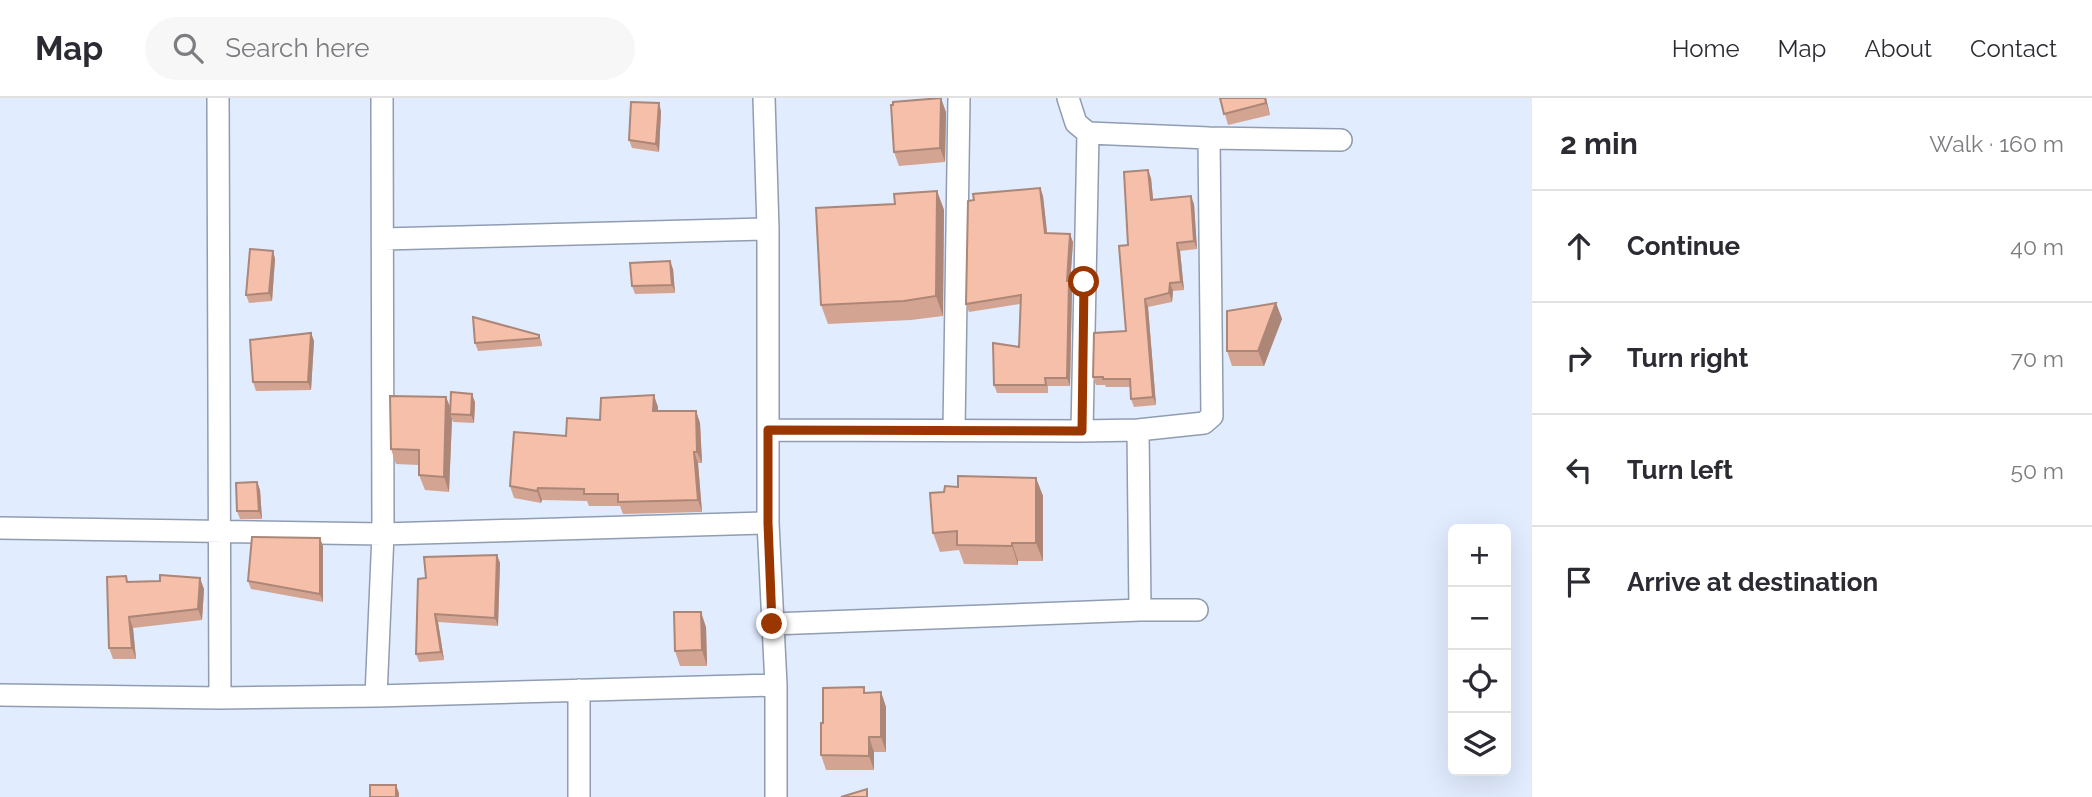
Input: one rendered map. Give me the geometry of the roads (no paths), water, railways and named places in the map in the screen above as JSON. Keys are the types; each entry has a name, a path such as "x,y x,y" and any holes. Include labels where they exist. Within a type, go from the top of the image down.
{"street":[{"path":"218,98 220,698"},
{"path":"376,696 383,534 382,98"},
{"path":"764,98 768,229 768,523 776,685 776,797"},
{"path":"954,430 959,98"},
{"path":"1068,98 1076,123 1088,133 1341,140"},
{"path":"1082,431 1088,133"},
{"path":"768,430 1082,431 1138,430 1204,423 1212,416 1209,138"},
{"path":"383,239 768,229"},
{"path":"1138,430 1140,610"},
{"path":"0,528 383,534 768,523"},
{"path":"772,624 1197,610"},
{"path":"0,695 220,698 376,696 776,685"},
{"path":"579,691 579,797"}]}
